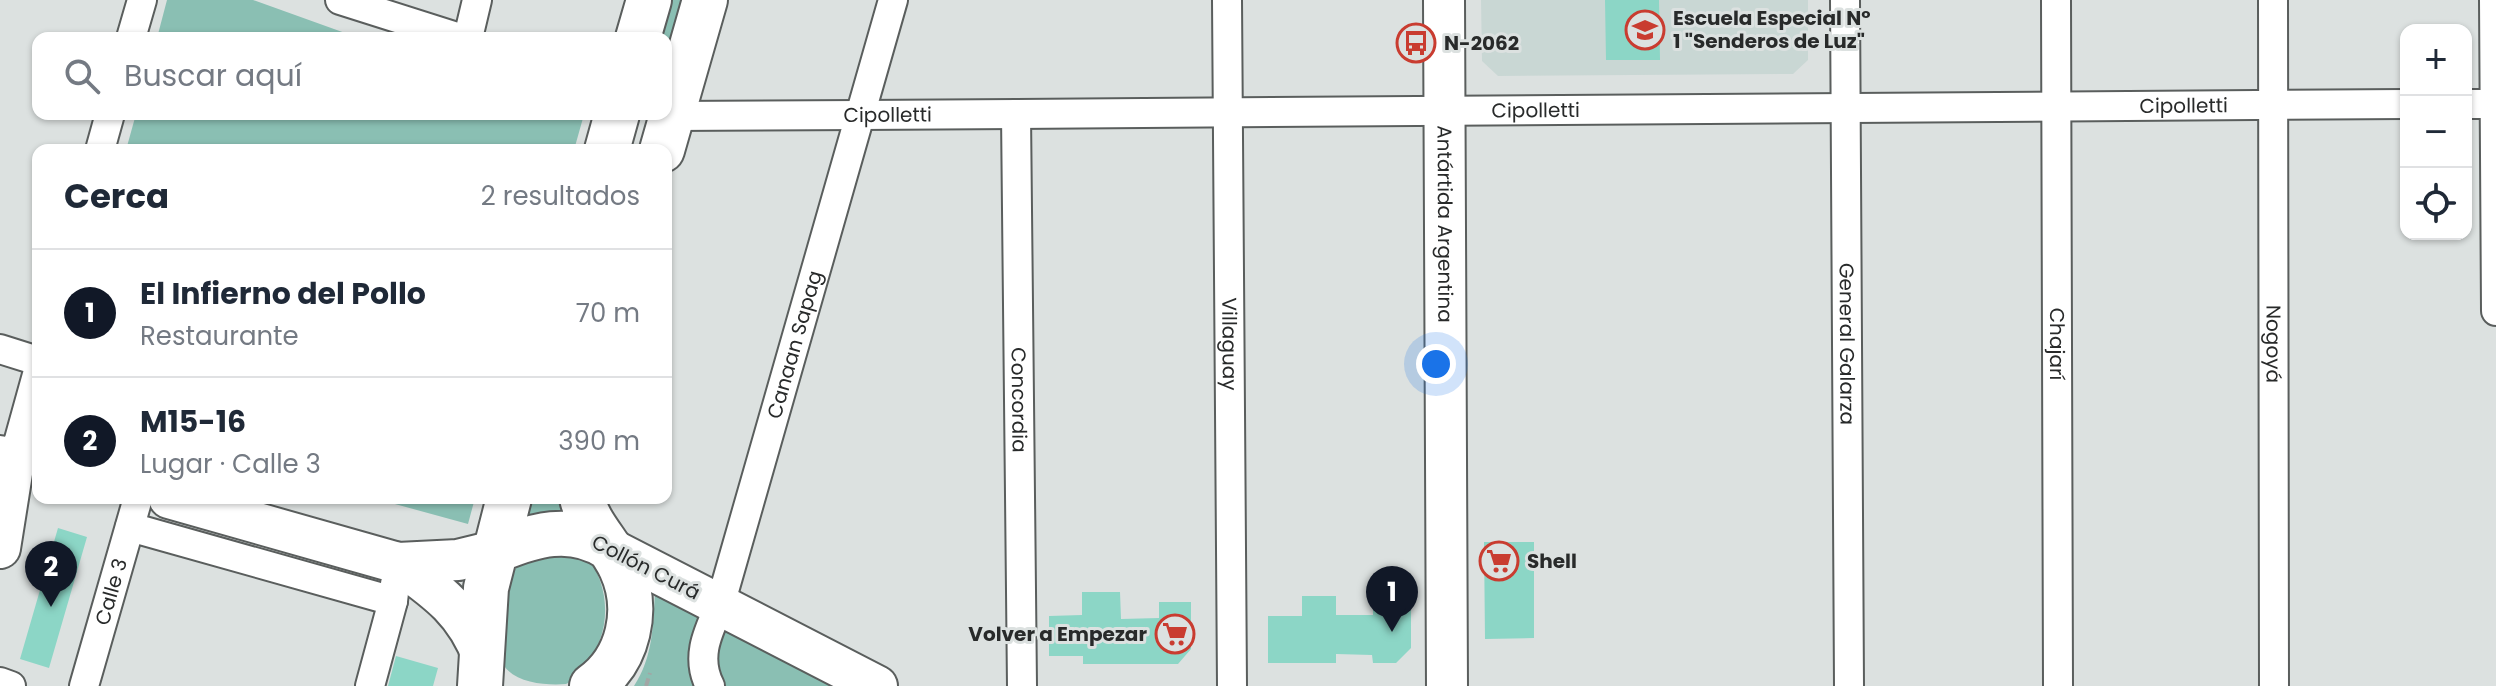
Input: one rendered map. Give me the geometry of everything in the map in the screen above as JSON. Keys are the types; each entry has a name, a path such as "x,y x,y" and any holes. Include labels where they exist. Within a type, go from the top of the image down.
{"main road":[{"path":"640,32 649,0"},
{"path":"672,110 705,0"},
{"name":"Antártida Argentina","path":"1444,0 1447,686"},
{"path":"609,144 615,120"},
{"path":"0,548 13,462"},
{"name":"Collón Curá","path":"185,504 396,582 432,588 457,611 476,639 488,677"},
{"path":"488,677 486,588 507,504"},
{"path":"584,504 588,517 626,581 629,596 629,629 624,646 608,672 592,686"},
{"name":"Collón Curá","path":"396,582 531,537 560,532 587,537 877,686"}],"street":[{"path":"133,32 142,0"},
{"path":"340,0 441,32"},
{"path":"469,32 477,0"},
{"name":"Canaan Sapag","path":"710,686 704,669 704,644 720,605 893,0"},
{"name":"Villaguay","path":"1227,0 1232,686"},
{"name":"General Galarza","path":"1845,0 1849,686"},
{"name":"Chajarí","path":"2056,0 2058,686"},
{"name":"Nogoyá","path":"2273,0 2274,686"},
{"path":"2494,0 2496,311"},
{"name":"Cipolletti","path":"667,127 861,115 2400,104"},
{"path":"2472,104 2495,104"},
{"name":"Concordia","path":"1016,114 1022,686"},
{"path":"102,144 108,120"},
{"path":"0,349 32,359"},
{"path":"13,462 32,393"},
{"name":"Calle 3","path":"84,686 136,504"},
{"name":"Collón Curá","path":"130,527 396,582"},
{"path":"370,686 396,582"},
{"path":"0,682 11,686"}],"shaded area":[{"name":"Escuela Especial N° 1 \"Senderos de Luz\"","path":"1481,0 1808,0 1808,60 1793,74 1498,76 1482,61"}],"green space":[{"path":"167,0 253,0 342,32 159,32"},
{"path":"671,0 683,0 672,38 672,32 662,32"},
{"path":"134,120 582,120 576,144 128,144"},
{"path":"395,504 473,504 468,524"},
{"path":"529,504 571,504 574,516 525,523"},
{"path":"530,555 586,555 601,582 604,627 593,655 566,684 537,683 517,677 503,665 500,656 507,577"},
{"path":"655,592 704,609 702,686 634,686 648,652"},
{"path":"721,628 855,686 718,686 714,678"}],"building":[{"path":"1605,0 1659,0 1660,60 1606,60"},
{"path":"58,528 87,537 49,668 20,659"},
{"path":"1484,542 1534,542 1534,638 1485,639"},
{"path":"1082,592 1120,592 1121,619 1159,618 1159,602 1191,602 1191,649 1178,664 1083,664 1083,656 1049,656 1049,616 1082,615"},
{"path":"1302,596 1336,596 1336,615 1373,615 1373,596 1411,596 1411,648 1396,663 1373,663 1372,655 1336,654 1336,663 1268,663 1268,616 1302,616"},
{"path":"396,656 438,668 433,686 388,686"}],"place":[{"name":"Escuela Especial N° 1 \"Senderos de Luz\"","path":"1645,30"},
{"name":"N-2062","path":"1416,43"},
{"name":"Shell","path":"1499,561"},
{"name":"M15-16","path":"51,607"},
{"name":"El Infierno del Pollo","path":"1392,632"},
{"name":"Volver a Empezar","path":"1175,634"}]}
